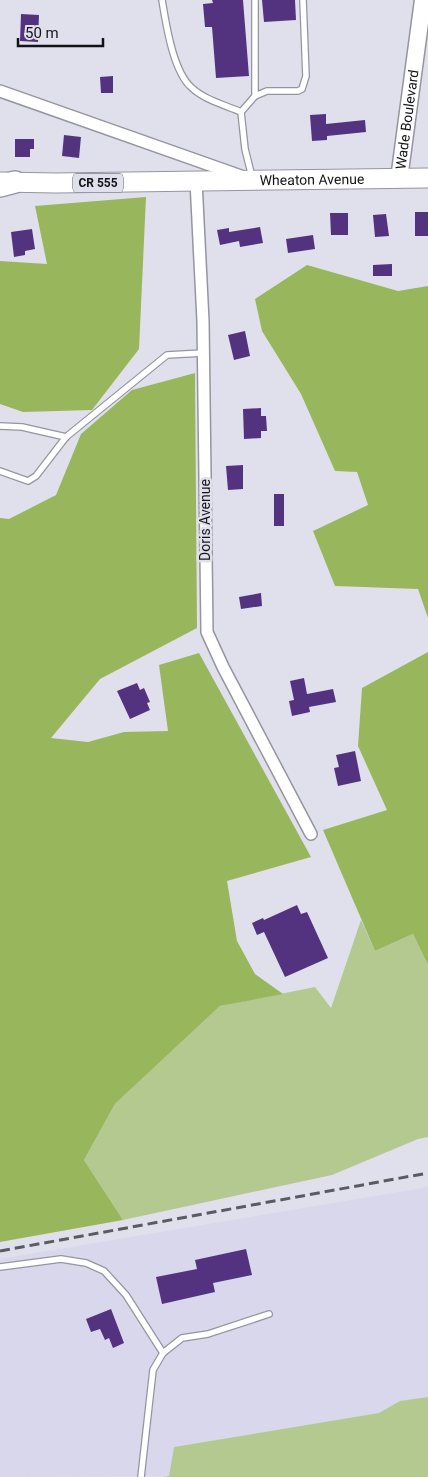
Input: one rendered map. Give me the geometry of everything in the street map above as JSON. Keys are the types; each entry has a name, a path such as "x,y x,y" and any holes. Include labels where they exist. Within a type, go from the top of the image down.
{"main road":[{"name":"Wade Boulevard","path":"399,178 423,0"},
{"name":"Wheaton Avenue","path":"196,181 428,178"},
{"name":"CR 555","path":"5,183 196,181"}],"street":[{"path":"0,92 252,180"},
{"name":"Doris Avenue","path":"196,181 203,353 207,632 223,667 311,834"}],"lane":[{"path":"162,0 169,36 184,80 193,89 241,112"},
{"path":"255,0 255,96"},
{"path":"252,180 245,149 241,112 255,96 267,91 298,91 302,89 306,76 303,0"},
{"path":"0,471 28,480 36,476 66,437 167,355 203,353"},
{"path":"0,426 22,427 66,437"},
{"path":"0,1267 61,1259 86,1263 104,1271 126,1295 163,1352"},
{"path":"141,1477 153,1370 163,1352 182,1338 208,1334 269,1314"}],"shaded area":[{"path":"428,1187 428,1397 400,1401 379,1413 174,1447 169,1476 0,1477 0,1259"}],"green space":[{"path":"146,197 139,349 92,410 23,412 0,404 0,261 47,264 35,206"},
{"path":"307,265 398,291 428,286 428,618 418,589 335,586 313,531 368,505 357,472 335,471 301,394 262,331 255,299"},
{"path":"195,373 197,628 100,679 51,738 88,742 124,732 168,731 159,665 199,653 311,857 227,881 237,941 255,974 283,994 220,1006 115,1104 84,1160 123,1220 0,1242 0,518 9,519 56,495 81,434 132,390"},
{"path":"428,652 428,965 413,934 375,951 323,830 387,810 358,746 362,688"},
{"path":"361,920 375,951 413,934 428,965 428,1137 418,1139 332,1175 123,1220 84,1160 115,1104 220,1006 315,987 331,1008"},
{"path":"428,1397 428,1477 162,1477 169,1476 174,1447 379,1413 400,1401"}],"building":[{"path":"212,0 243,0 249,76 216,78 212,27 205,27 203,4 213,3"},
{"path":"262,0 295,0 296,20 264,22"},
{"path":"21,14 39,15 38,42 20,41"},
{"path":"113,76 113,93 101,93 100,77"},
{"path":"326,114 326,124 365,120 366,132 327,136 327,140 312,141 310,115"},
{"path":"64,135 81,137 79,158 62,156"},
{"path":"15,139 34,139 34,149 30,149 30,157 15,157"},
{"path":"415,212 428,212 428,236 415,236"},
{"path":"330,213 348,213 348,235 331,235"},
{"path":"386,214 389,236 375,237 373,215"},
{"path":"260,227 263,243 240,247 239,241 220,245 217,230 229,228 229,232"},
{"path":"32,229 35,249 25,251 25,255 14,257 11,232"},
{"path":"313,235 315,249 288,253 286,239"},
{"path":"392,264 392,276 373,276 373,265"},
{"path":"245,331 250,356 234,360 228,335"},
{"path":"261,408 261,416 266,416 267,431 261,431 261,438 244,439 243,409"},
{"path":"243,465 243,489 228,490 226,466"},
{"path":"274,494 284,494 284,526 274,526"},
{"path":"261,593 262,606 241,609 239,597"},
{"path":"304,678 307,694 333,689 336,702 309,707 310,712 292,716 289,701 294,700 290,681"},
{"path":"137,683 140,690 144,688 150,702 147,703 150,710 130,719 117,691"},
{"path":"355,751 361,781 338,786 334,768 339,767 336,755"},
{"path":"297,905 301,914 307,912 328,958 285,977 264,932 257,935 252,923 263,918 264,920"},
{"path":"246,1249 252,1275 213,1283 215,1292 162,1304 156,1277 197,1269 195,1260"},
{"path":"111,1309 124,1343 113,1348 109,1338 105,1340 100,1329 91,1332 86,1319"}],"railway":[{"path":"0,1251 428,1173"}]}
